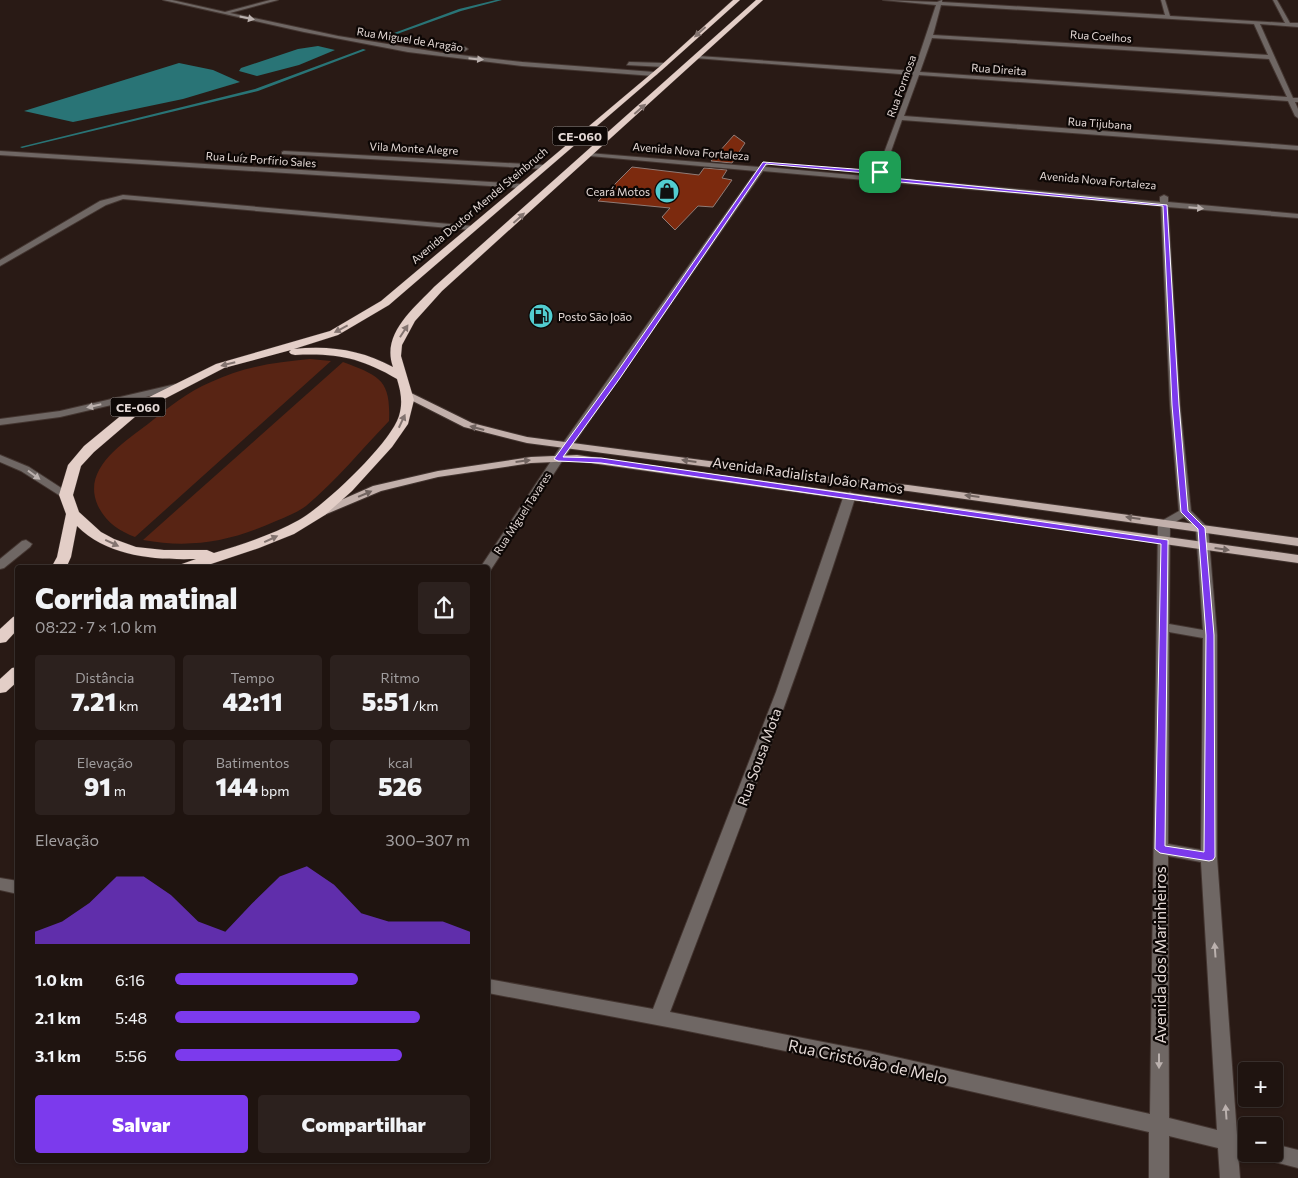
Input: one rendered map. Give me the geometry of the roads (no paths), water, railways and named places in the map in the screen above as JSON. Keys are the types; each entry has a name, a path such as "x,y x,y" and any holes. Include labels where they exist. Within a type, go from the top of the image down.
{"highway":[{"name":"Avenida Doutor Mendel Steinbruch","path":"262,355 334,333 385,303 654,74 737,0"},
{"name":"CE-060","path":"192,565 262,542 320,513 388,445 403,422 407,408 407,394 395,354 400,335 415,315 438,289 698,58 760,0"},
{"path":"262,355 312,350 348,352 367,357 402,377"},
{"name":"CE-060","path":"66,495 75,465 89,449 139,407 220,366 262,355"},
{"path":"66,495 73,514 95,535 125,549 180,556 224,553"},
{"path":"60,565 64,556 73,514"},
{"path":"0,638 15,623"},
{"path":"0,688 15,675"}],"main road":[{"name":"Avenida Radialista João Ramos","path":"407,394 468,426 527,440 844,482 908,488 1298,542"},
{"name":"Avenida Radialista João Ramos","path":"320,513 377,488 438,474 521,461 558,459 601,460 1298,560"}],"street":[{"path":"28,0 38,0"},
{"name":"Rua Miguel de Aragão","path":"166,0 350,40 444,56 542,66 654,74"},
{"path":"222,13 276,0"},
{"path":"886,0 1050,8 1298,24"},
{"path":"1163,0 1168,17"},
{"path":"1275,0 1288,24"},
{"name":"Rua Formosa","path":"879,175 930,36 940,2"},
{"path":"222,4 260,12"},
{"path":"1256,22 1298,116"},
{"path":"350,40 364,35"},
{"name":"Rua Coelhos","path":"930,36 1272,57"},
{"name":"Rua Miguel de Aragão","path":"412,42 468,50"},
{"name":"Rua Direita","path":"698,58 1298,100"},
{"path":"624,64 664,65"},
{"name":"Rua Tijubana","path":"900,118 1298,148"},
{"name":"Avenida Nova Fortaleza","path":"593,150 1164,201 1298,216"},
{"name":"Rua Luíz Porfírio Sales","path":"0,153 521,186"},
{"name":"Vila Monte Alegre","path":"284,154 543,167"},
{"name":"Rua Miguel Tavares","path":"488,565 566,445 618,376 762,166"},
{"path":"0,263 103,203 122,197 472,228"},
{"path":"1164,201 1175,405 1185,512 1202,528 1210,635 1209,857 1230,1178"},
{"name":"Avenida Nova Fortaleza","path":"1164,201 1298,208"},
{"path":"0,422 60,414 176,388"},
{"path":"0,458 26,469 66,495"},
{"name":"Rua Sousa Mota","path":"659,1016 756,767 832,553 850,495"},
{"path":"1164,523 1185,512"},
{"name":"Avenida dos Marinheiros","path":"1159,1178 1160,849 1164,523"},
{"path":"0,565 26,544"},
{"path":"1162,627 1210,635"},
{"path":"1160,849 1209,857"},
{"path":"0,884 15,887"},
{"name":"Rua Cristóvão de Melo","path":"490,986 659,1016 1158,1124 1238,1144"},
{"path":"1283,1155 1298,1159"}],"water":[{"path":"318,46 335,50 299,65 257,76 239,71 241,68 298,49"},
{"path":"179,63 213,70 240,82 183,99 73,122 24,111"}],"waterway":[{"path":"396,33 460,10 500,0"},
{"path":"22,147 256,90 364,50"}],"place":[{"name":"Ceará Motos","path":"667,191"},
{"name":"Posto São João","path":"541,316"}]}
